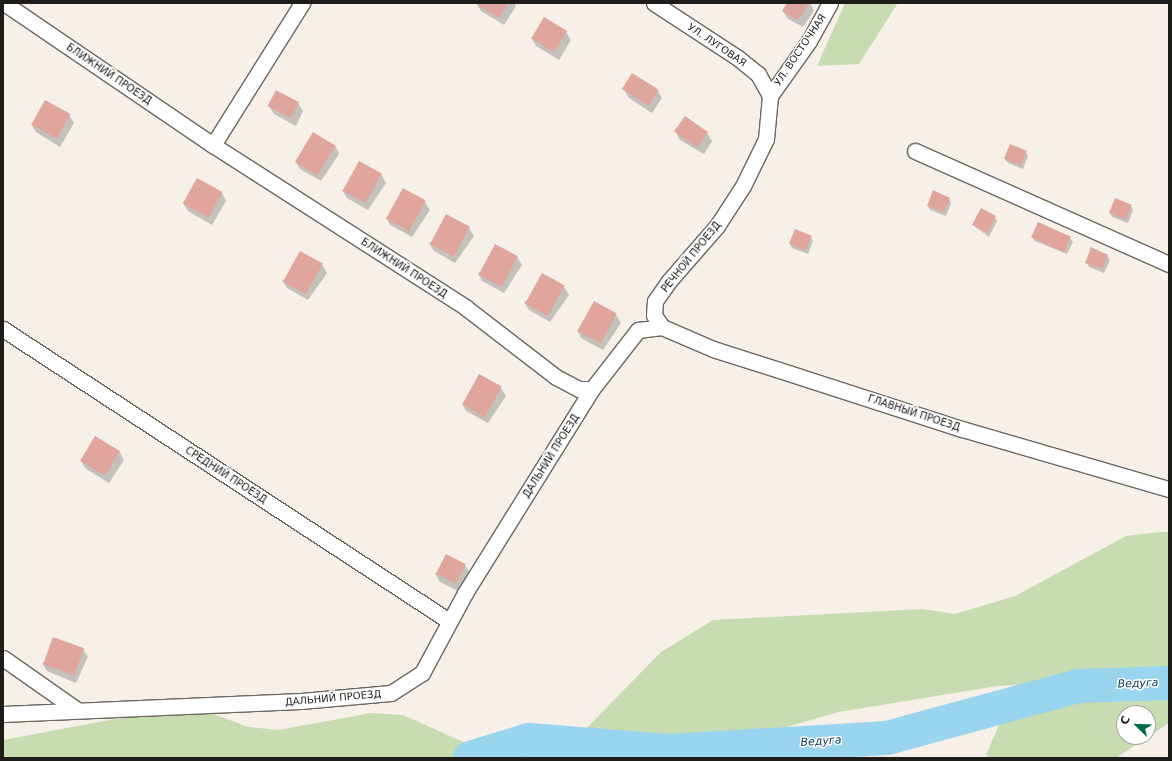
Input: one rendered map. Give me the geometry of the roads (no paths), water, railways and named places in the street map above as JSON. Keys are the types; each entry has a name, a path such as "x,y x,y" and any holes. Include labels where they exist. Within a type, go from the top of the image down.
{"street":[{"name":"БЛИЖНИЙ ПРОЕЗД","path":"4,3 213,144 465,307 556,377 579,389 592,389"},
{"path":"213,144 302,3"},
{"name":"УЛ. ЛУГОВАЯ","path":"654,3 738,58 758,74 770,96"},
{"name":"УЛ. ВОСТОЧНАЯ","path":"770,96 809,41 830,3"},
{"name":"РЕЧНОЙ ПРОЕЗД","path":"662,327 654,315 655,301 669,281 718,226 743,186 766,138 770,96"},
{"path":"914,151 1169,264"},
{"path":"592,389 638,330 662,327"},
{"name":"ГЛАВНЫЙ ПРОЕЗД","path":"662,327 713,349 962,429 1169,489"},
{"name":"СРЕДНИЙ ПРОЕЗД","path":"3,329 450,621"},
{"name":"ДАЛЬНИЙ ПРОЕЗД","path":"3,714 301,701 391,693 422,673 450,621 592,389"},
{"path":"3,658 77,710"}],"waterway":[{"name":"Ведуга","path":"470,758 529,740 668,751 887,738 1079,686 1169,683"}]}
